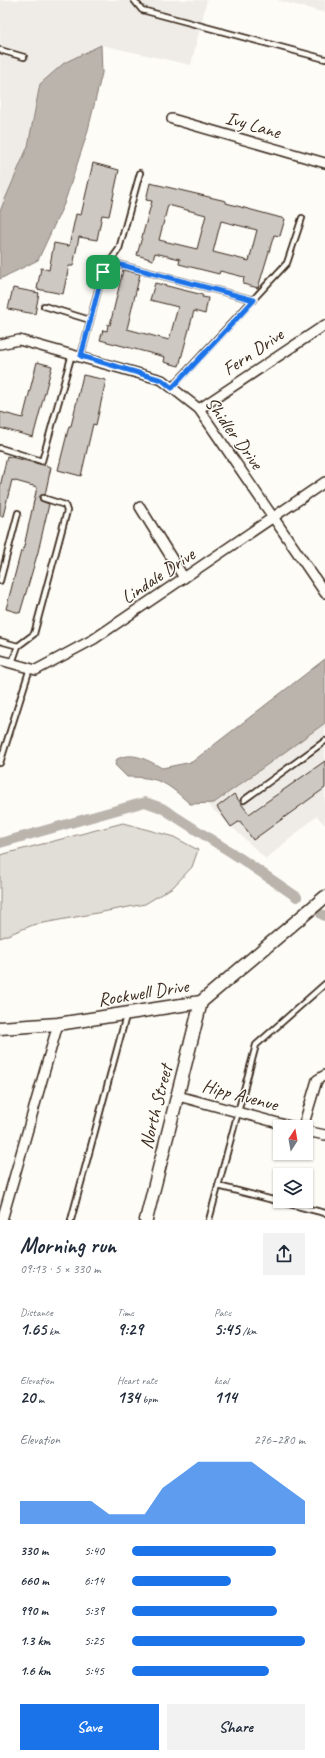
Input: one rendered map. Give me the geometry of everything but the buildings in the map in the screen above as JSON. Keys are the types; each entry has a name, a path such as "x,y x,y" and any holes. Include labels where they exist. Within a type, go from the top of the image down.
{"street":[{"name":"Ivy Lane","path":"172,120 325,163"},
{"name":"Fern Drive","path":"199,409 325,325"},
{"name":"Shidler Drive","path":"0,344 19,340 162,380 199,409 325,593"},
{"name":"Lindale Drive","path":"0,660 36,670 94,639 275,518 325,482"},
{"path":"140,507 184,578"},
{"name":"Rockwell Drive","path":"0,1028 58,1024 201,1002 325,897"},
{"name":"North Street","path":"146,1220 201,1002"},
{"path":"2,1220 58,1024"},
{"path":"304,1120 317,1080 325,1075"},
{"name":"Hipp Avenue","path":"178,1096 273,1121"},
{"path":"313,1132 325,1135"}],"lane":[{"path":"134,0 142,10 325,59"},
{"path":"0,50 24,57"},
{"path":"0,448 42,461 76,355 90,320 103,272 119,249 140,173"},
{"path":"172,388 287,263 302,218"},
{"path":"110,262 254,300"},
{"path":"44,306 90,320"},
{"path":"12,663 18,646 34,634 67,511 65,505 43,498"},
{"path":"0,581 18,513"},
{"path":"0,641 18,646"},
{"path":"0,763 30,668"},
{"path":"244,800 325,741"},
{"path":"209,1220 256,1045 325,984"},
{"path":"71,1220 126,1014"},
{"path":"218,1186 325,1213"}],"shaded area":[{"path":"0,0 207,0 191,65 101,45 40,84 28,146 0,211"},
{"path":"277,0 325,0 325,13"},
{"path":"101,45 102,73 87,134 64,204 38,260 0,279 0,211 28,146 40,84 64,63"},
{"path":"325,659 325,723 214,803 190,804 169,786 148,778 127,777 115,765 117,759 129,756 135,756 162,768 192,762"},
{"path":"325,722 325,825 317,816 266,859 206,803"},
{"path":"123,823 174,837 198,850 192,867 173,887 145,904 33,925 0,938 0,855"}],"waterway":[{"path":"0,843 145,802 162,808 297,897"},
{"path":"321,914 325,916"}],"route":[{"path":"110,262 254,300 172,388 162,380 81,356 103,272 110,262"}]}
